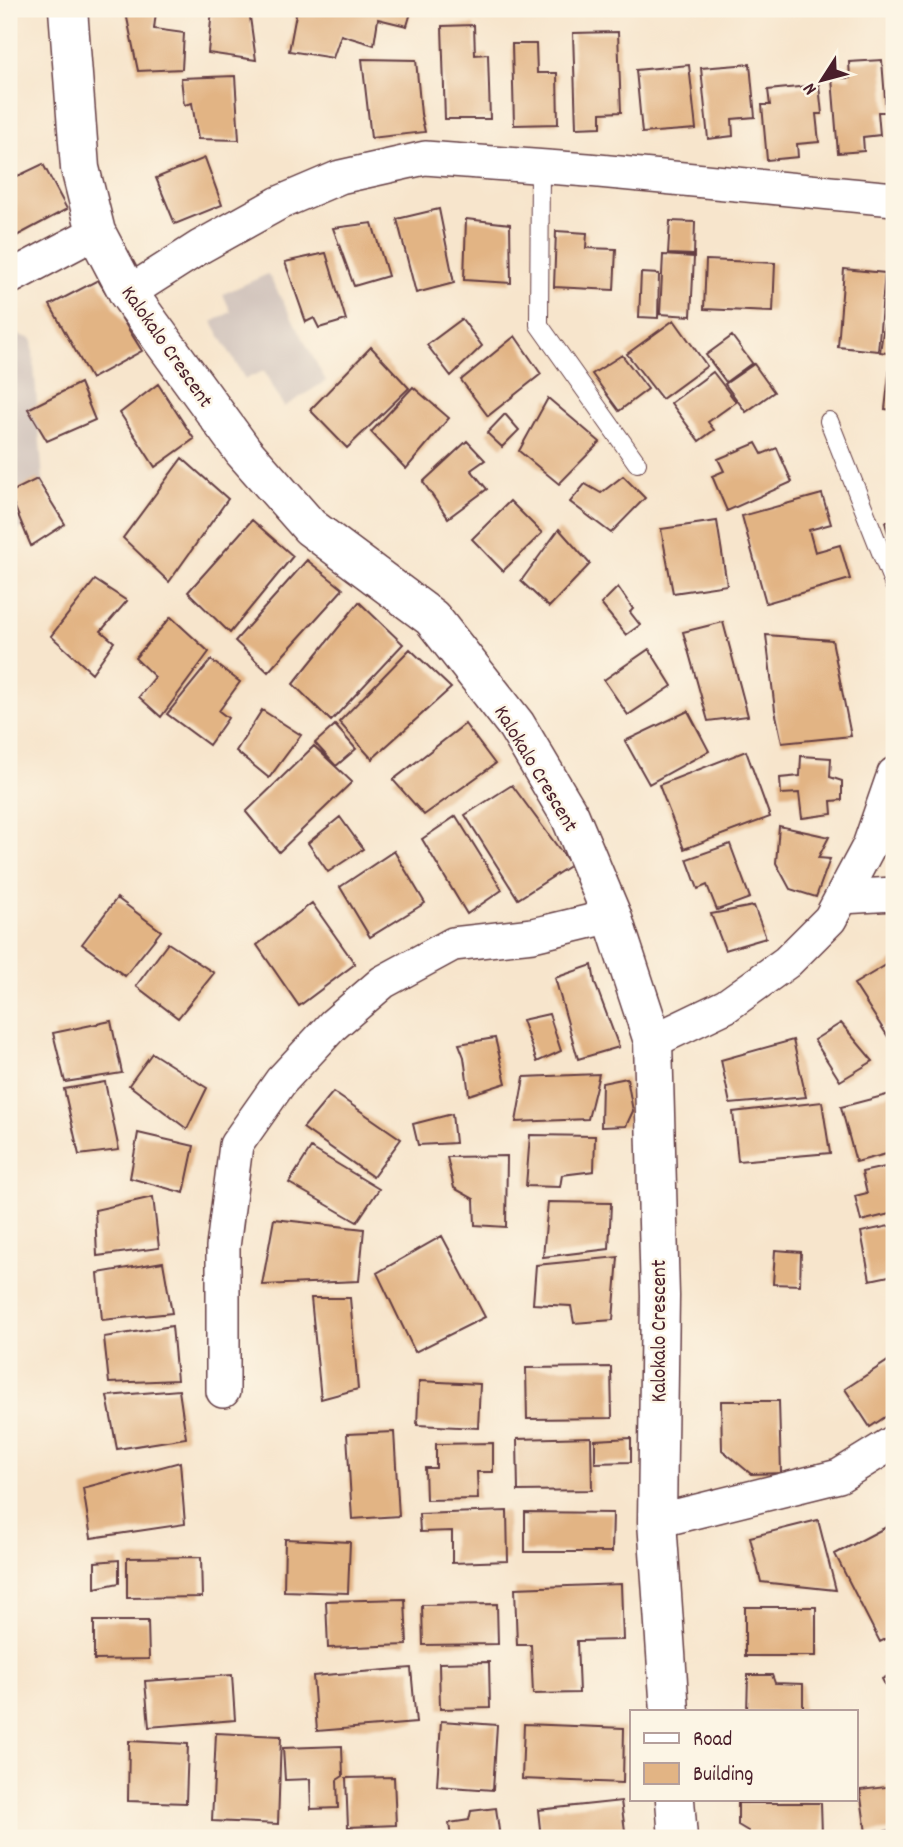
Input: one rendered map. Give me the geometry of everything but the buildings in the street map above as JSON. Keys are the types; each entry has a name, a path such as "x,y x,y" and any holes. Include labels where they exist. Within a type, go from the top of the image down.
{"street":[{"name":"Kalokalo Crescent","path":"68,9 80,168 96,232 128,293 243,451 310,527 432,618 516,724 570,816 612,916 653,1041 660,1296 657,1521 670,1710"},
{"path":"128,293 200,247 278,203 340,177 425,158 894,200"},
{"path":"9,278 96,232"},
{"path":"653,1041 726,1006 787,962 830,919 869,846 894,774"},
{"path":"842,897 894,894"},
{"path":"223,1391 223,1247 236,1145 281,1081 333,1025 383,982 453,944 533,935 612,916"},
{"path":"657,1521 839,1476 894,1442"},
{"path":"675,1801 678,1838"}],"lane":[{"path":"540,167 539,325 637,463"},
{"path":"829,421 894,584"}],"shaded area":[{"path":"268,274 326,381 284,407 264,371 245,379 212,322 231,312 223,294"},
{"path":"9,332 32,339 49,524 9,531"}]}
